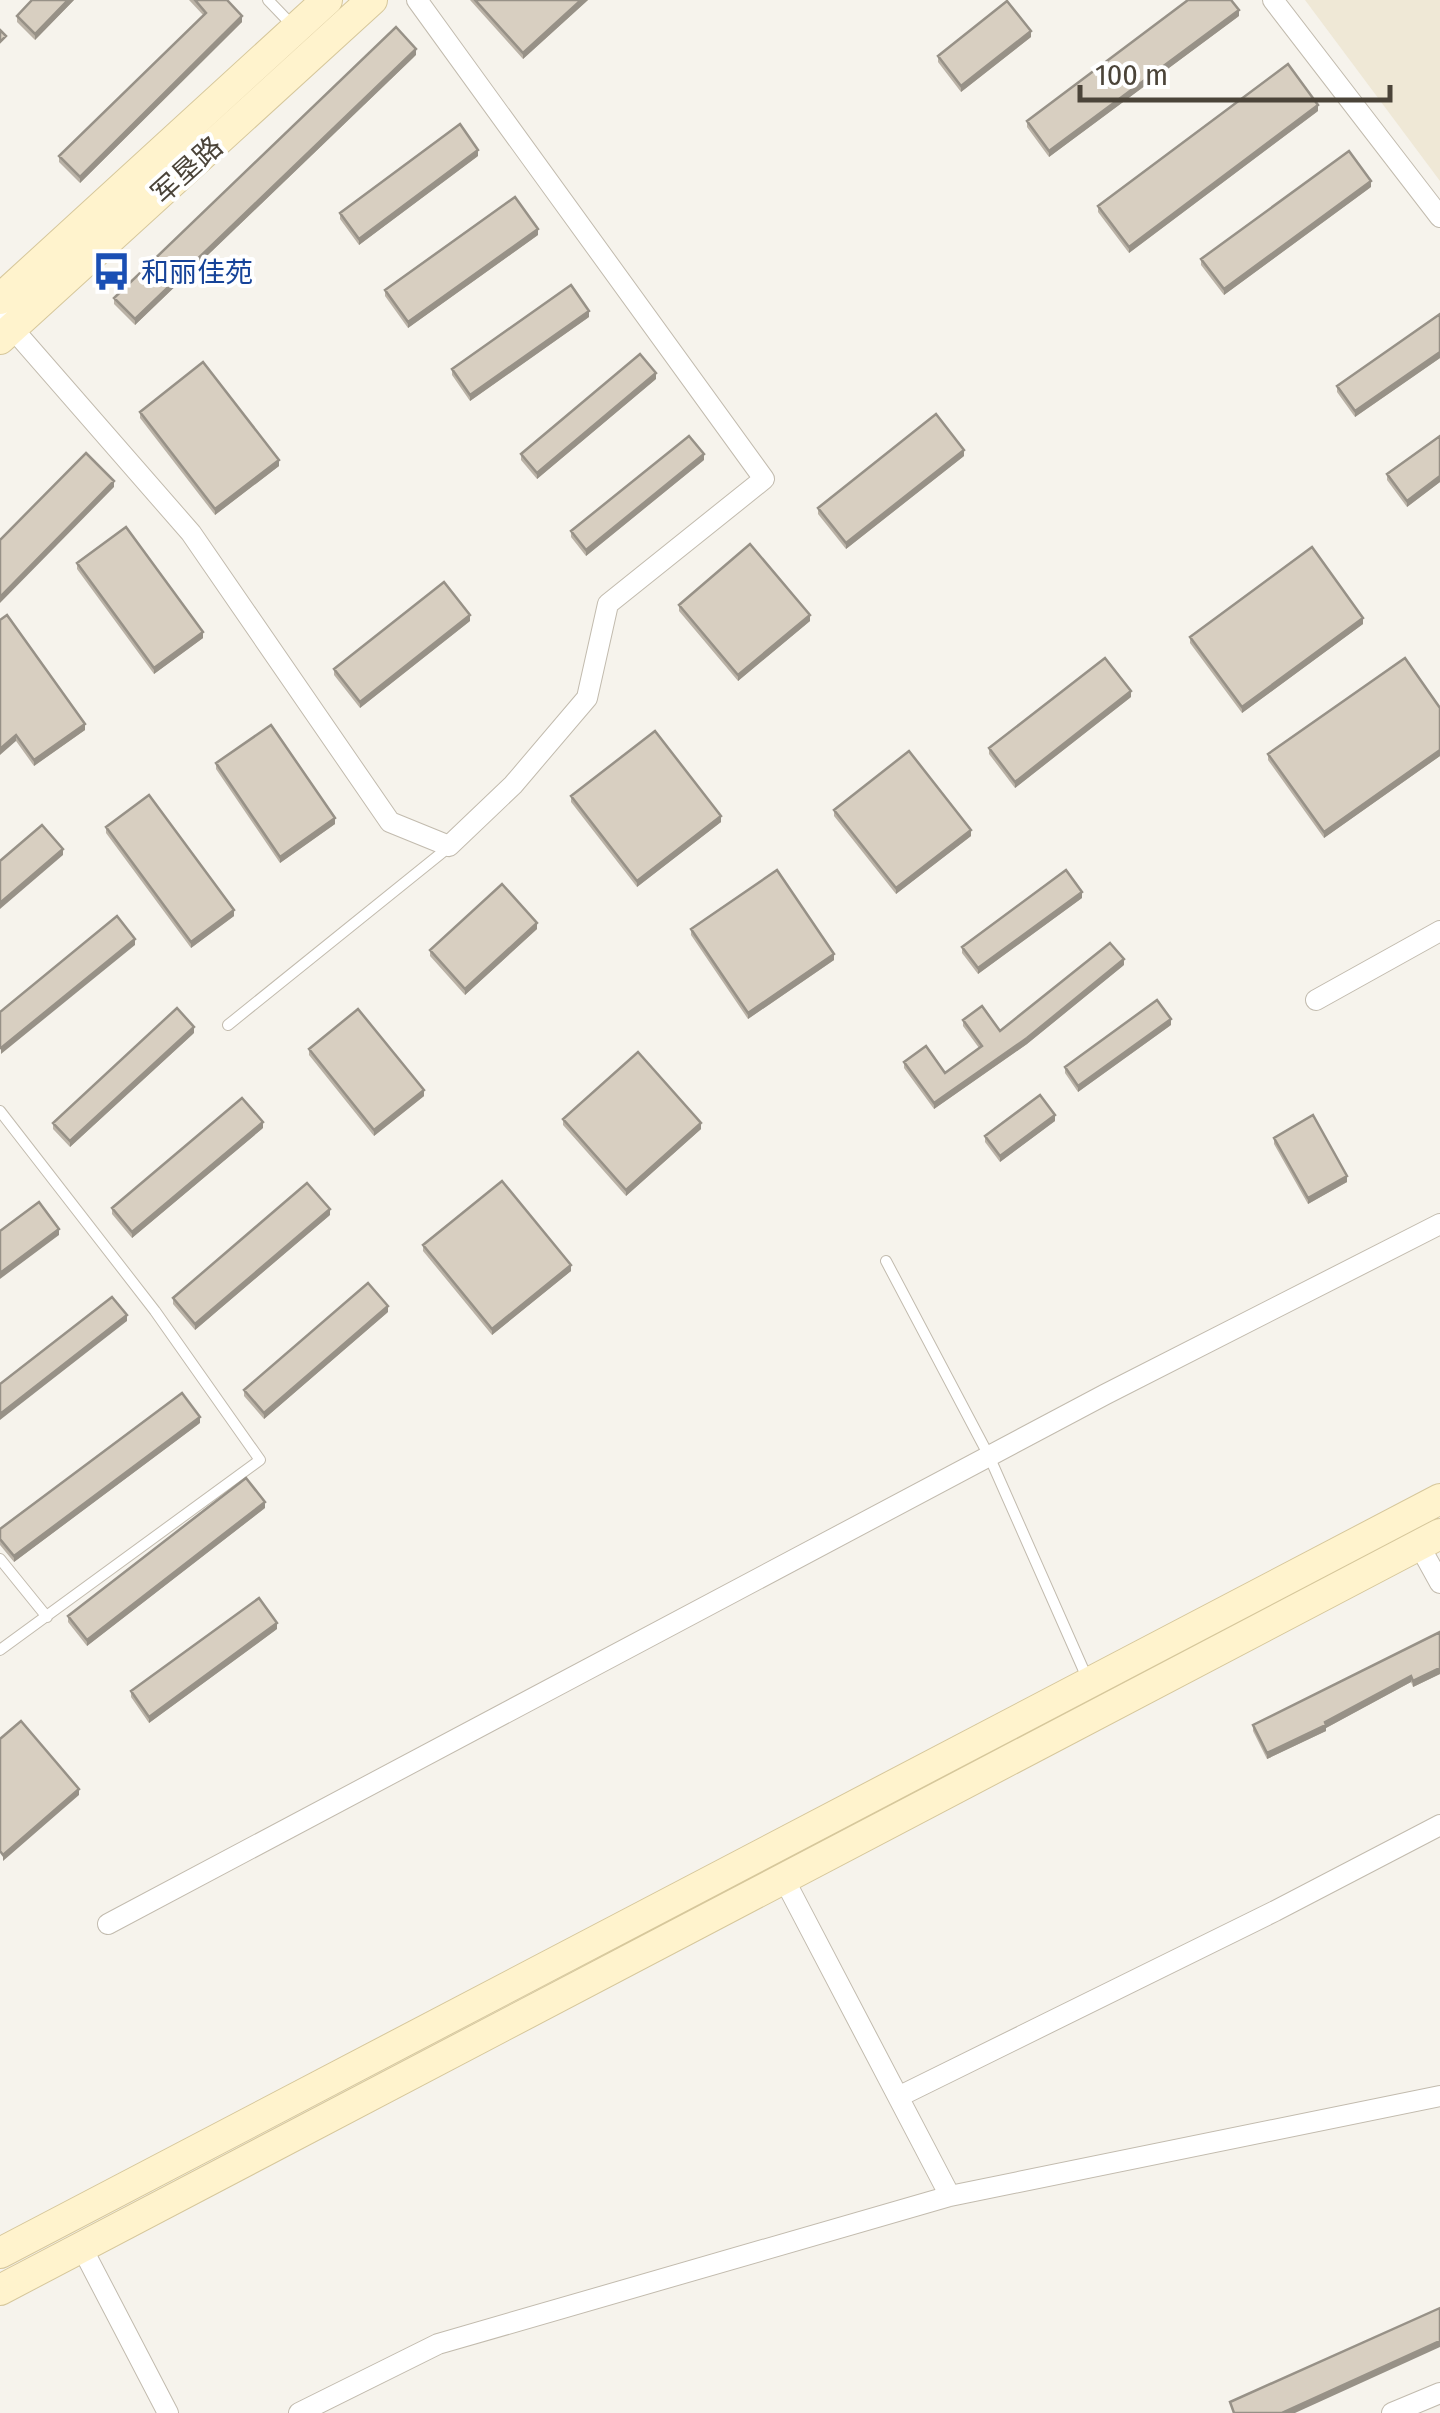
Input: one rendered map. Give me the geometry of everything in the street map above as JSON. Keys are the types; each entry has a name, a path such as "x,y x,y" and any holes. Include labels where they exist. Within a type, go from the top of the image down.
{"main road":[{"name":"军垦路","path":"0,299 327,0"},
{"name":"军垦路","path":"4,327 372,0"},
{"path":"0,2253 1440,1499"},
{"path":"0,2290 1430,1540"}],"street":[{"path":"4,327 191,533 390,822 449,846 514,785 587,698 608,604 764,479 417,0"},
{"path":"1273,0 1440,218"},
{"path":"1316,1000 1440,931"},
{"path":"108,1924 988,1456 1440,1224"},
{"path":"1430,1540 1440,1583"},
{"path":"900,2096 1440,1825"},
{"path":"784,1880 950,2196"},
{"path":"298,2413 438,2344 950,2196 1440,2096"},
{"path":"82,2246 168,2413"},
{"path":"1392,2413 1440,2393"}],"lane":[{"path":"268,0 296,30"},
{"path":"228,1025 449,846"},
{"path":"0,1111 155,1311 260,1460 0,1650"},
{"path":"886,1261 988,1456 1088,1681"},
{"path":"0,1559 46,1617"}],"shaded area":[{"path":"1305,0 1440,0 1440,181"}],"building":[{"path":"32,0 68,0 35,34 17,16"},
{"path":"195,0 227,0 242,16 80,177 59,156 206,13"},
{"path":"475,0 581,0 523,53"},
{"path":"1188,0 1231,0 1239,10 1049,151 1027,121"},
{"path":"1007,1 1031,31 961,86 938,56"},
{"path":"396,27 416,49 135,319 114,298"},
{"path":"1288,64 1318,105 1129,247 1098,206"},
{"path":"460,124 478,150 359,239 340,213"},
{"path":"1349,151 1371,181 1224,289 1201,259"},
{"path":"515,197 538,229 408,322 385,290"},
{"path":"571,285 589,311 470,395 452,369"},
{"path":"1440,314 1440,352 1355,411 1337,386"},
{"path":"640,354 656,373 537,473 521,454"},
{"path":"203,362 279,460 215,509 140,412"},
{"path":"936,414 964,450 846,543 818,508"},
{"path":"689,436 704,454 586,550 571,531"},
{"path":"1440,436 1440,476 1407,501 1387,474"},
{"path":"86,453 114,481 0,597 0,540"},
{"path":"126,527 203,632 154,668 77,563"},
{"path":"750,544 810,615 738,675 679,605"},
{"path":"1312,547 1363,618 1242,707 1190,637"},
{"path":"444,582 470,615 360,702 334,669"},
{"path":"7,615 85,724 34,760 16,735 0,749 0,620"},
{"path":"1105,658 1131,691 1015,782 989,748"},
{"path":"1405,658 1440,708 1440,750 1324,832 1268,754"},
{"path":"271,725 335,818 280,857 216,763"},
{"path":"655,731 721,816 637,881 571,796"},
{"path":"909,751 971,830 896,888 834,810"},
{"path":"149,795 234,910 191,942 106,827"},
{"path":"42,825 63,849 0,903 0,861"},
{"path":"777,870 834,954 748,1013 691,929"},
{"path":"1066,870 1082,892 978,968 962,947"},
{"path":"502,884 537,923 465,989 430,950"},
{"path":"117,916 135,939 1,1048 0,1012"},
{"path":"1110,943 1124,959 1027,1038 934,1103 904,1062 926,1046 945,1073 982,1046 963,1020 982,1006 1000,1031"},
{"path":"1157,1000 1171,1019 1078,1086 1065,1067"},
{"path":"177,1008 194,1027 70,1141 53,1123"},
{"path":"358,1009 424,1090 374,1130 309,1049"},
{"path":"638,1052 701,1123 626,1190 563,1119"},
{"path":"1040,1095 1055,1115 1000,1156 985,1136"},
{"path":"242,1098 263,1122 132,1232 112,1208"},
{"path":"1313,1115 1347,1176 1308,1198 1274,1138"},
{"path":"502,1181 571,1265 492,1329 423,1245"},
{"path":"307,1183 330,1209 195,1324 173,1298"},
{"path":"39,1202 59,1229 0,1273 0,1231"},
{"path":"368,1283 388,1306 264,1413 244,1390"},
{"path":"112,1297 127,1315 0,1414 0,1384"},
{"path":"182,1393 200,1417 14,1556 0,1539 0,1529"},
{"path":"246,1478 265,1502 87,1640 68,1616"},
{"path":"259,1598 277,1623 149,1717 131,1691"},
{"path":"1440,1632 1440,1668 1413,1681 1411,1676 1325,1722 1326,1725 1267,1753 1253,1725"},
{"path":"21,1721 79,1789 3,1855 0,1739"},
{"path":"1440,2308 1440,2341 1282,2413 1234,2413 1230,2402"}],"place":[{"name":"和丽佳苑","path":"111,272"}]}
